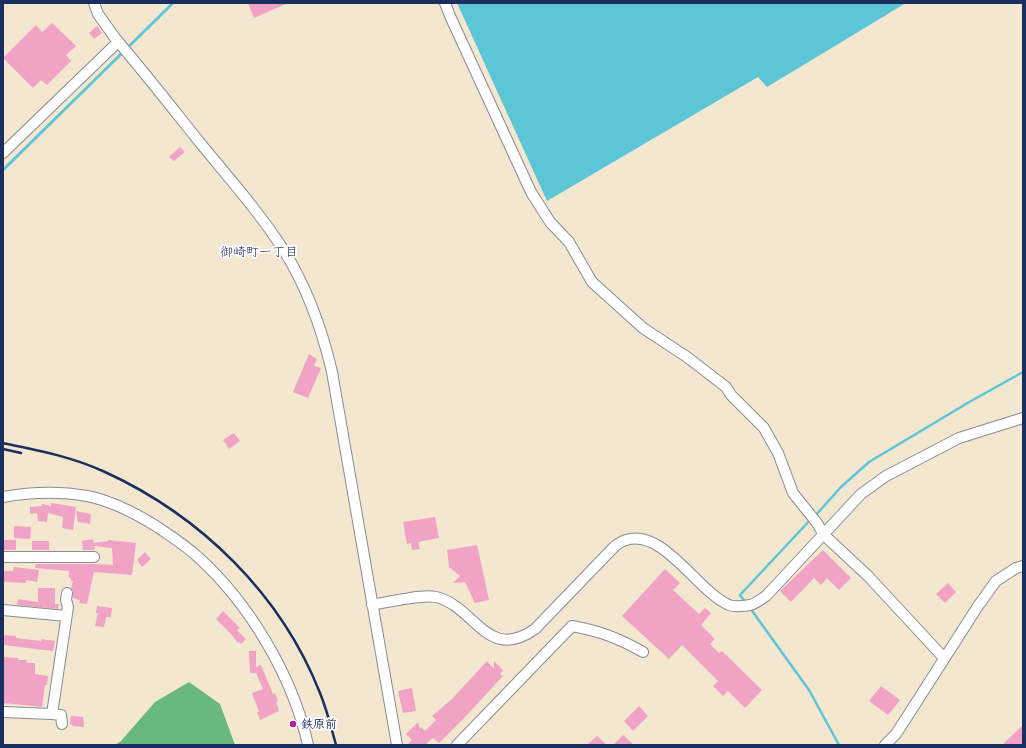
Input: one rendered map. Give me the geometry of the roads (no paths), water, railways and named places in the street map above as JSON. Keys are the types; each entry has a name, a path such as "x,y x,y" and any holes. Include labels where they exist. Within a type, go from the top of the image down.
{"street":[{"path":"94,3 98,14 122,46 269,229 290,262 307,295 325,342 332,372 397,745"},
{"path":"445,3 531,192 550,222 569,242 592,282 643,328 687,357 726,387 731,395 764,428 778,453 792,493 818,523 824,535 868,576 944,658"},
{"path":"3,153 122,46"},
{"path":"372,605 428,596 438,598 448,602 461,611 478,627 492,636 503,639 514,639 526,635 535,629 615,546 626,540 637,539 648,540 662,547 712,594 730,606 751,605 766,596 861,494 886,476 959,438 1020,422"},
{"path":"3,497 38,492 88,496 95,498 139,516 166,533 197,557 226,586 248,614 268,646 286,680 299,713 308,745"},
{"path":"3,556 94,557"},
{"path":"885,745 896,734 944,658 996,581 1016,568 1023,566"},
{"path":"52,714 68,607 66,600 67,593"},
{"path":"3,610 66,616"},
{"path":"457,745 572,626 590,629 621,640 643,652"},
{"path":"3,712 52,714 61,716 62,724"}],"water":[{"path":"171,3 175,3 3,172 3,168"},
{"path":"457,3 906,3 767,87 758,77 547,201"}],"waterway":[{"path":"815,516 841,487 869,462 1023,372"},
{"path":"746,603 740,595 811,519"},
{"path":"750,608 809,690 839,745"}],"railway":[{"path":"3,443 68,458 105,472 140,490 174,511 205,535 234,562 260,591 283,623 304,657 320,693 336,745"},
{"path":"3,449 21,453"}],"place":[{"name":"鉄原前","path":"293,724"}],"district":[{"name":"御崎町一丁目","path":"259,252"}]}
